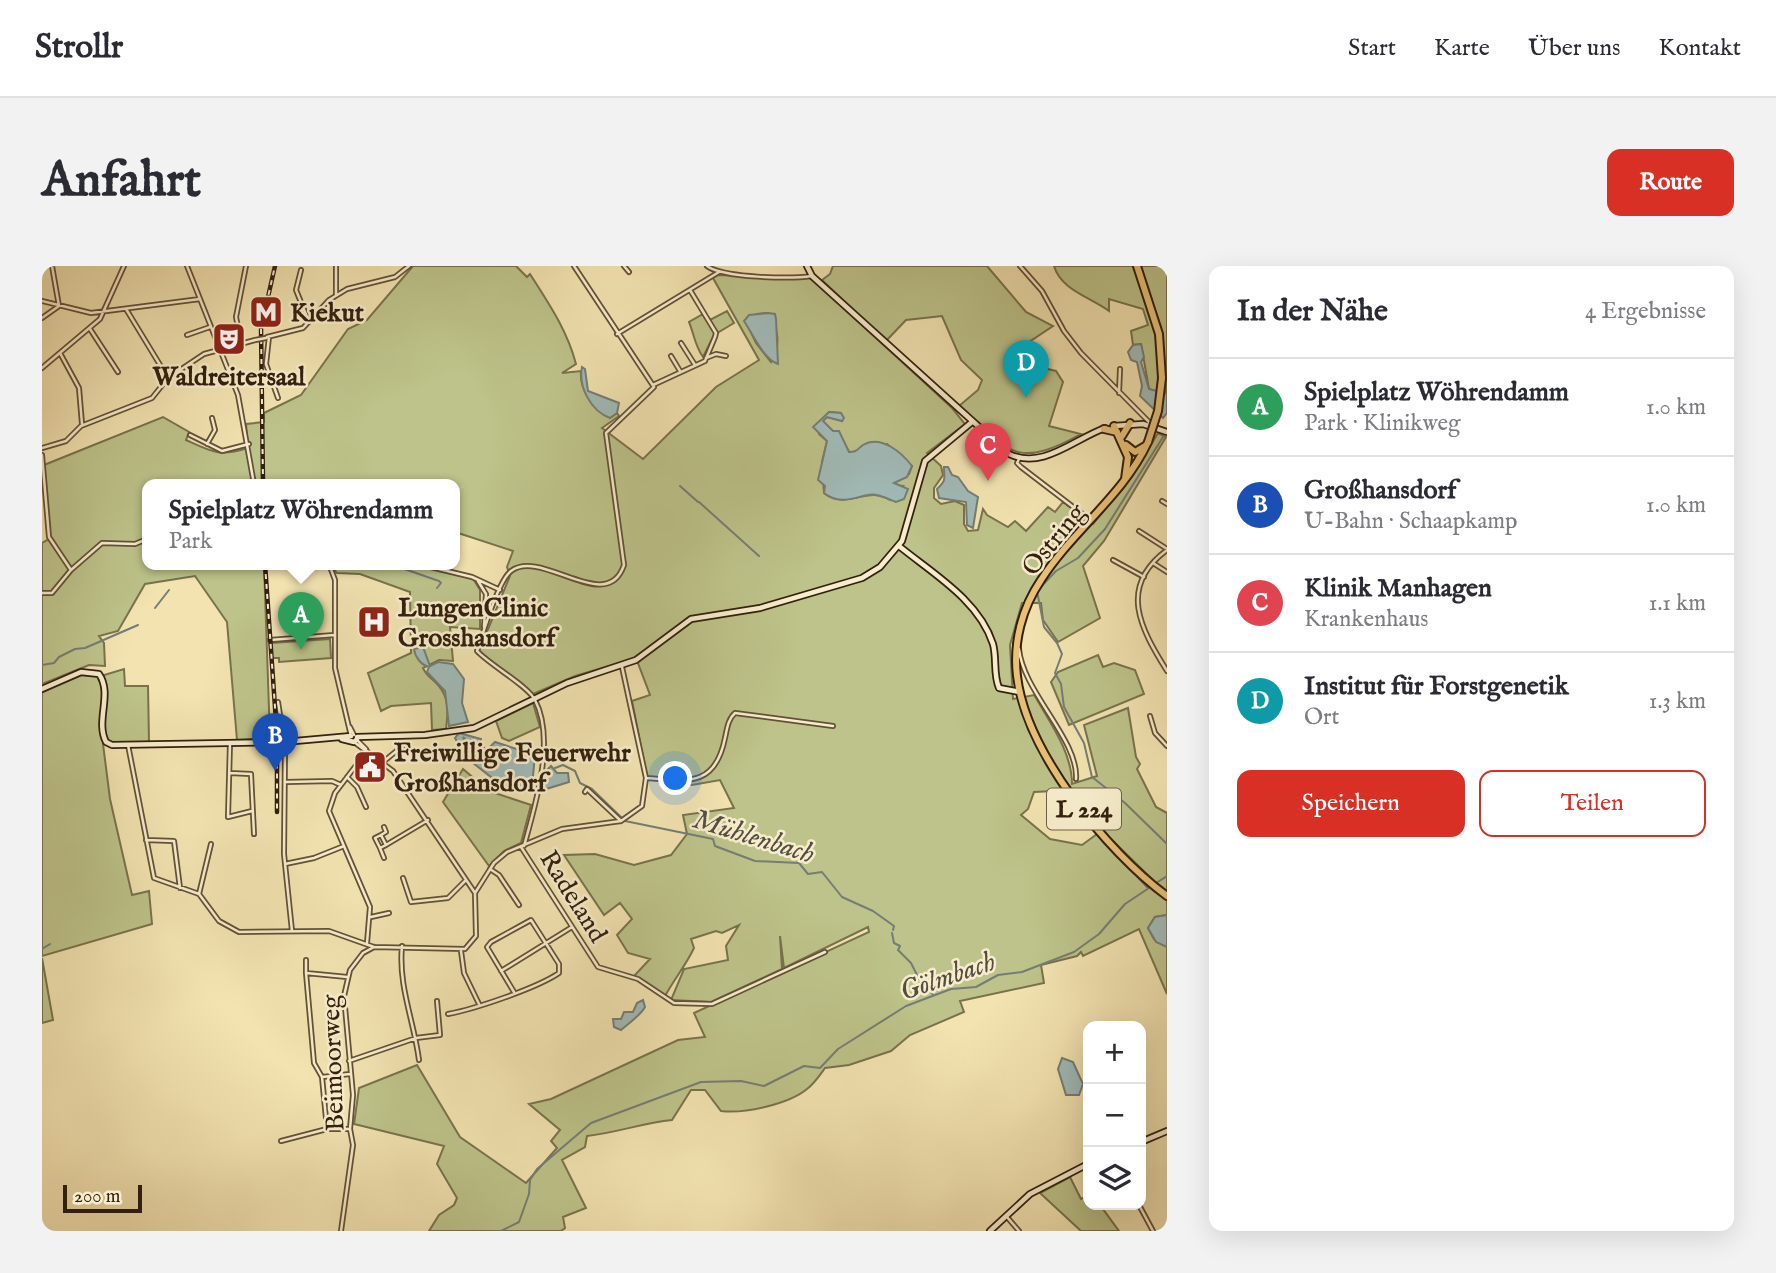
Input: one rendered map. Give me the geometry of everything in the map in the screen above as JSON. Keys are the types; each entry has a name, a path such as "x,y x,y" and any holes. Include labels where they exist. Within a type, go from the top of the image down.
{"main road":[{"path":"807,266 811,276 1000,448 1019,458 1045,456 1104,429 1117,430 1130,424 1153,426 1167,432"},
{"name":"L 224","path":"1137,266 1156,322 1162,378"},
{"path":"1156,322 1167,343"},
{"path":"1162,378 1167,364"},
{"name":"Ostring","path":"1162,378 1158,411 1148,442 1123,484 1062,552 1034,591 1018,637 1016,668 1020,692 1035,735 1072,794 1106,838 1167,896"},
{"path":"42,689 73,674 86,671 99,674 105,691 104,740 112,745 371,738 474,728 579,678 619,668 647,653 691,619 760,608 858,580 880,567 899,546 925,461 972,422"},
{"path":"1117,430 1130,424"},
{"path":"1117,430 1128,448 1134,452 1142,450 1148,442"},
{"path":"1117,430 1128,457 1123,484"},
{"path":"899,546 948,582 960,595 992,644 999,688 1020,692"},
{"path":"1146,1140 1167,1131"},
{"path":"990,1231 1005,1215 1040,1188 1083,1166"}],"street":[{"path":"52,266 59,306"},
{"path":"42,368 90,329 103,313 124,266"},
{"path":"187,266 217,348 238,395 253,479"},
{"path":"242,343 236,317 246,266"},
{"path":"336,266 336,294"},
{"path":"42,448 66,441 81,426 152,398 169,378 217,348 299,330 336,294 359,284 398,276 409,266"},
{"path":"574,266 617,335 653,385"},
{"path":"624,266 629,272"},
{"path":"707,266 719,272 782,277 811,276"},
{"path":"1020,266 1042,291 1064,331 1119,393 1153,426"},
{"path":"301,270 296,290 309,322"},
{"path":"617,335 719,272"},
{"path":"522,846 539,791 543,733 535,699 478,652 482,637 510,571 527,565 594,585 611,581 621,574 624,565 606,433 653,385 705,361 715,337 713,327 690,290"},
{"path":"42,301 103,313 200,299"},
{"path":"42,318 59,306"},
{"path":"126,309 169,378"},
{"path":"187,335 210,327"},
{"path":"90,329 118,372"},
{"path":"267,337 266,363 278,398"},
{"path":"681,344 695,365"},
{"path":"60,353 79,388 81,426"},
{"path":"705,358 716,354 726,356"},
{"path":"671,356 680,371"},
{"path":"1119,393 1120,369"},
{"path":"1137,409 1141,424"},
{"path":"1141,424 1145,417"},
{"path":"207,444 215,430 212,418"},
{"path":"190,435 222,451 249,444"},
{"path":"42,455 49,537 71,570"},
{"path":"1019,458 1017,463 1021,467 1085,516"},
{"path":"1162,501 1167,504"},
{"path":"1139,531 1167,550 1153,563 1144,577 1137,600 1139,620 1167,671"},
{"path":"42,593 52,593 71,570 102,543 135,544 142,541"},
{"path":"1113,559 1144,577"},
{"path":"1153,563 1167,572"},
{"path":"331,570 335,580 336,674 354,738 396,775 475,893"},
{"path":"441,570 472,578 500,590"},
{"path":"472,578 486,594 482,637"},
{"path":"270,640 334,635"},
{"path":"1021,635 1021,661 1071,756 1076,779"},
{"path":"128,745 155,879 199,894 219,921 234,930 247,933 292,930 336,932 374,947 402,946 426,951 461,951 470,946 476,936 475,893 500,857 562,829 621,821 642,806 646,778 619,668"},
{"path":"1020,692 1035,690"},
{"path":"278,702 284,742 285,864 292,930"},
{"path":"646,778 693,781 710,771 719,758 729,722 735,713 833,726"},
{"path":"1150,716 1154,731 1167,746"},
{"path":"363,953 371,917 365,893 328,811 371,738"},
{"path":"230,743 228,817 252,811"},
{"path":"383,762 405,744"},
{"path":"230,773 251,774 254,834"},
{"path":"347,777 357,787 366,807"},
{"path":"286,782 332,781 341,785"},
{"path":"585,792 587,789 600,798 621,821"},
{"path":"380,848 428,820"},
{"path":"384,827 386,832 375,838 384,858"},
{"path":"381,835 386,845"},
{"path":"146,840 174,841 180,888"},
{"path":"199,894 211,844"},
{"path":"285,864 314,858 344,846"},
{"name":"Radeland","path":"522,846 598,967 638,979 667,1000 712,1004 825,952"},
{"path":"491,869 499,875 519,905"},
{"path":"403,878 411,902 448,898 465,881"},
{"path":"371,917 389,913"},
{"path":"448,1014 514,992 560,972 546,943 528,920 491,942 487,948 514,992"},
{"path":"500,971 572,928"},
{"path":"402,946 401,983 419,1060"},
{"name":"Beimoorweg","path":"341,1231 353,1145 350,1129 353,1095 344,996 348,977 363,953 374,947"},
{"path":"461,951 464,973 479,1005"},
{"path":"306,960 314,1063 322,1077 327,1129"},
{"path":"306,973 348,977"},
{"path":"349,1061 416,1038 440,1035 437,1002"},
{"path":"322,1077 350,1074"},
{"path":"281,1141 327,1129 350,1129"},
{"path":"1142,1210 1153,1231"},
{"path":"1005,1215 1019,1231"}],"green space":[{"path":"413,266 516,266 527,277 530,274 568,340 576,364 562,373 581,371 583,386 589,398 610,418 617,413 619,416 602,428 643,459 716,387 759,360 713,278 718,275 811,278 952,408 965,424 927,453 941,466 943,475 934,488 934,498 941,504 955,501 964,505 964,524 968,531 978,530 983,509 987,515 1008,527 1015,521 1026,531 1048,507 1055,512 1063,502 1093,524 1131,478 1158,433 1166,437 1104,541 1083,566 1100,618 1058,642 1043,620 1041,603 1022,603 1010,645 1013,699 1034,695 1065,750 1072,784 1097,776 1084,725 1128,708 1136,757 1140,764 1137,769 1156,807 1167,813 1167,915 1155,917 1148,928 1154,939 1167,947 1167,994 1139,929 1083,956 1081,952 1077,956 1041,965 1044,983 960,1001 964,1012 910,1035 891,1051 849,1065 825,1068 810,1087 789,1099 754,1109 731,1112 721,1111 705,1090 691,1090 672,1120 587,1136 585,1147 562,1160 586,1208 563,1217 565,1228 561,1231 429,1231 439,1215 454,1205 457,1198 437,1164 444,1146 354,1124 359,1088 417,1065 460,1137 526,1183 557,1148 551,1141 560,1130 529,1104 551,1099 678,1040 705,1037 694,1013 869,932 868,927 784,968 780,936 782,969 711,1002 671,1000 684,969 728,960 726,946 739,925 722,933 716,931 691,939 694,948 665,996 634,976 650,959 628,953 617,935 632,919 620,903 604,915 564,855 595,854 634,865 671,855 687,834 683,815 734,808 720,780 692,785 675,779 647,777 632,701 650,695 636,658 575,676 533,694 479,651 510,576 507,567 513,551 460,534 460,479 142,479 142,570 264,570 270,738 237,740 227,622 195,576 145,584 118,631 99,636 104,643 105,666 89,665 42,684 42,543 49,539 44,465 163,417 189,432 186,440 209,450 222,453 248,448 246,424 264,422 264,413 301,395 348,329 367,320","holes":["768,313 775,324 776,350 771,362 756,343 747,324 757,314","829,412 841,413 842,421 827,417 822,421 841,439 850,453 887,444 912,466 909,474 894,482 895,485 903,486 890,500 874,495 841,500 824,493 822,462 827,441 819,434 821,421","1074,790 1107,835 1155,882 1147,887 1097,834 1082,845 1050,839 1021,815 1028,809 1034,792"]},
{"path":"833,266 987,266 1026,312 1053,326 1026,344 1022,363 1056,371 1063,382 1049,426 1081,434 1059,445 1027,453 1002,445 959,406 978,390 982,380 961,360 942,316 906,320 886,341 822,280 830,274"},
{"path":"1054,266 1133,266 1158,338 1158,392 1149,389 1141,344 1133,345 1131,331 1148,325 1143,309 1109,299 1109,311 1069,287"},
{"path":"1139,266 1167,266 1167,394 1161,327"},
{"path":"727,311 734,323 714,335 703,357 689,322 703,314 708,321"},
{"path":"335,570 443,570 472,577 480,590 480,629 450,627 453,661 439,660 423,668 445,695 448,711 446,729 432,730 431,703 391,706 381,711 368,673 411,653 410,592 360,574 337,573"},
{"path":"330,639 331,658 279,662 279,658 272,658 271,643"},
{"path":"1098,655 1103,667 1114,663 1135,670 1144,694 1069,725 1051,682 1058,672"},
{"path":"124,669 125,686 148,686 149,742 103,744 110,799 132,895 149,891 152,924 42,956 42,692 78,675 101,676"},
{"path":"533,703 540,727 509,741 502,738 496,721"},
{"path":"463,769 489,791 531,805 521,843 504,851 489,866 443,802"},
{"path":"42,958 53,1020 42,1023"},
{"path":"1070,1177 1081,1199 1083,1198 1083,1210 1104,1210 1119,1231 1081,1231 1040,1193"}],"water":[{"path":"775,314 776,319 778,364 763,352 744,321 749,315"},
{"path":"1141,344 1144,357 1141,362 1149,389 1167,394 1167,413 1163,418 1140,396 1142,386 1137,362 1131,360 1128,352 1133,345"},
{"path":"582,367 585,369 588,391 619,403 617,413 610,418 597,410 587,397 582,382"},
{"path":"829,412 841,413 844,418 842,421 827,417 823,421 833,431 839,431 849,452 856,451 870,442 884,443 908,461 912,466 907,477 894,483 908,489 904,499 896,502 872,495 841,500 824,493 825,486 818,480 827,441 813,427"},
{"path":"944,467 948,467 968,491 978,497 973,528 967,525 966,502 939,498 937,489 944,481"},
{"path":"423,647 430,666 438,662 453,664 464,679 462,703 468,722 449,726 445,691 427,672 429,667 421,663 414,649"},
{"path":"459,733 481,739 481,745 487,750 495,742 535,755 533,776 527,792 501,785 468,759 473,748 463,737 469,750 465,755 455,738"},
{"path":"551,766 557,773 568,773 569,782 546,789 543,786 545,772"},
{"path":"1167,915 1167,947 1156,942 1148,928 1155,917"},
{"path":"643,1000 645,1007 638,1016 621,1030 614,1027 613,1019 621,1019 624,1012 633,1012 637,1003"},
{"path":"1062,1058 1073,1062 1083,1084 1079,1095 1066,1095 1058,1069"}],"waterway":[{"path":"1163,437 1105,529 1078,558 1056,571 1037,591 1044,627 1062,654 1055,673 1061,684 1064,707 1084,743 1092,777 1125,803 1167,844"},
{"path":"680,486 698,502"},
{"path":"699,502 759,556"},
{"path":"407,570 439,581 441,583 437,588"},
{"path":"155,608 169,590"},
{"path":"42,665 54,663 59,657 75,649 85,648 138,625"},
{"name":"Mühlenbach","path":"555,768 563,765 575,771 580,783 592,789 625,821 713,839 715,846 755,861 799,863 808,874 822,872 842,897 873,911 894,926 893,930"},
{"name":"Gölmbach","path":"1156,883 1167,876"},
{"name":"Gölmbach","path":"501,1231 519,1222 529,1194 530,1180 537,1169 591,1123 701,1082 741,1081 764,1086 804,1066 820,1068 838,1049 906,1006 951,989 976,987 998,975 1022,972 1074,952 1099,934 1125,904 1152,886"},
{"name":"Mühlenbach","path":"892,933 894,943 900,946 898,950 911,963 919,979"},
{"path":"42,949 50,944"},
{"name":"Mühlenbach","path":"920,983 928,987 933,995"}],"railway":[{"path":"263,479 261,328 275,266"},
{"path":"265,570 277,736 277,812"}],"place":[{"name":"Kiekut","path":"266,312"},
{"name":"Waldreitersaal","path":"229,339"},
{"name":"Institut für Forstgenetik","path":"1026,398"},
{"name":"Klinik Manhagen","path":"988,481"},
{"name":"LungenClinic Grosshansdorf","path":"374,622"},
{"name":"Spielplatz Wöhrendamm","path":"301,650"},
{"name":"Freiwillige Feuerwehr Großhansdorf","path":"370,767"},
{"name":"Großhansdorf","path":"275,771"}]}
